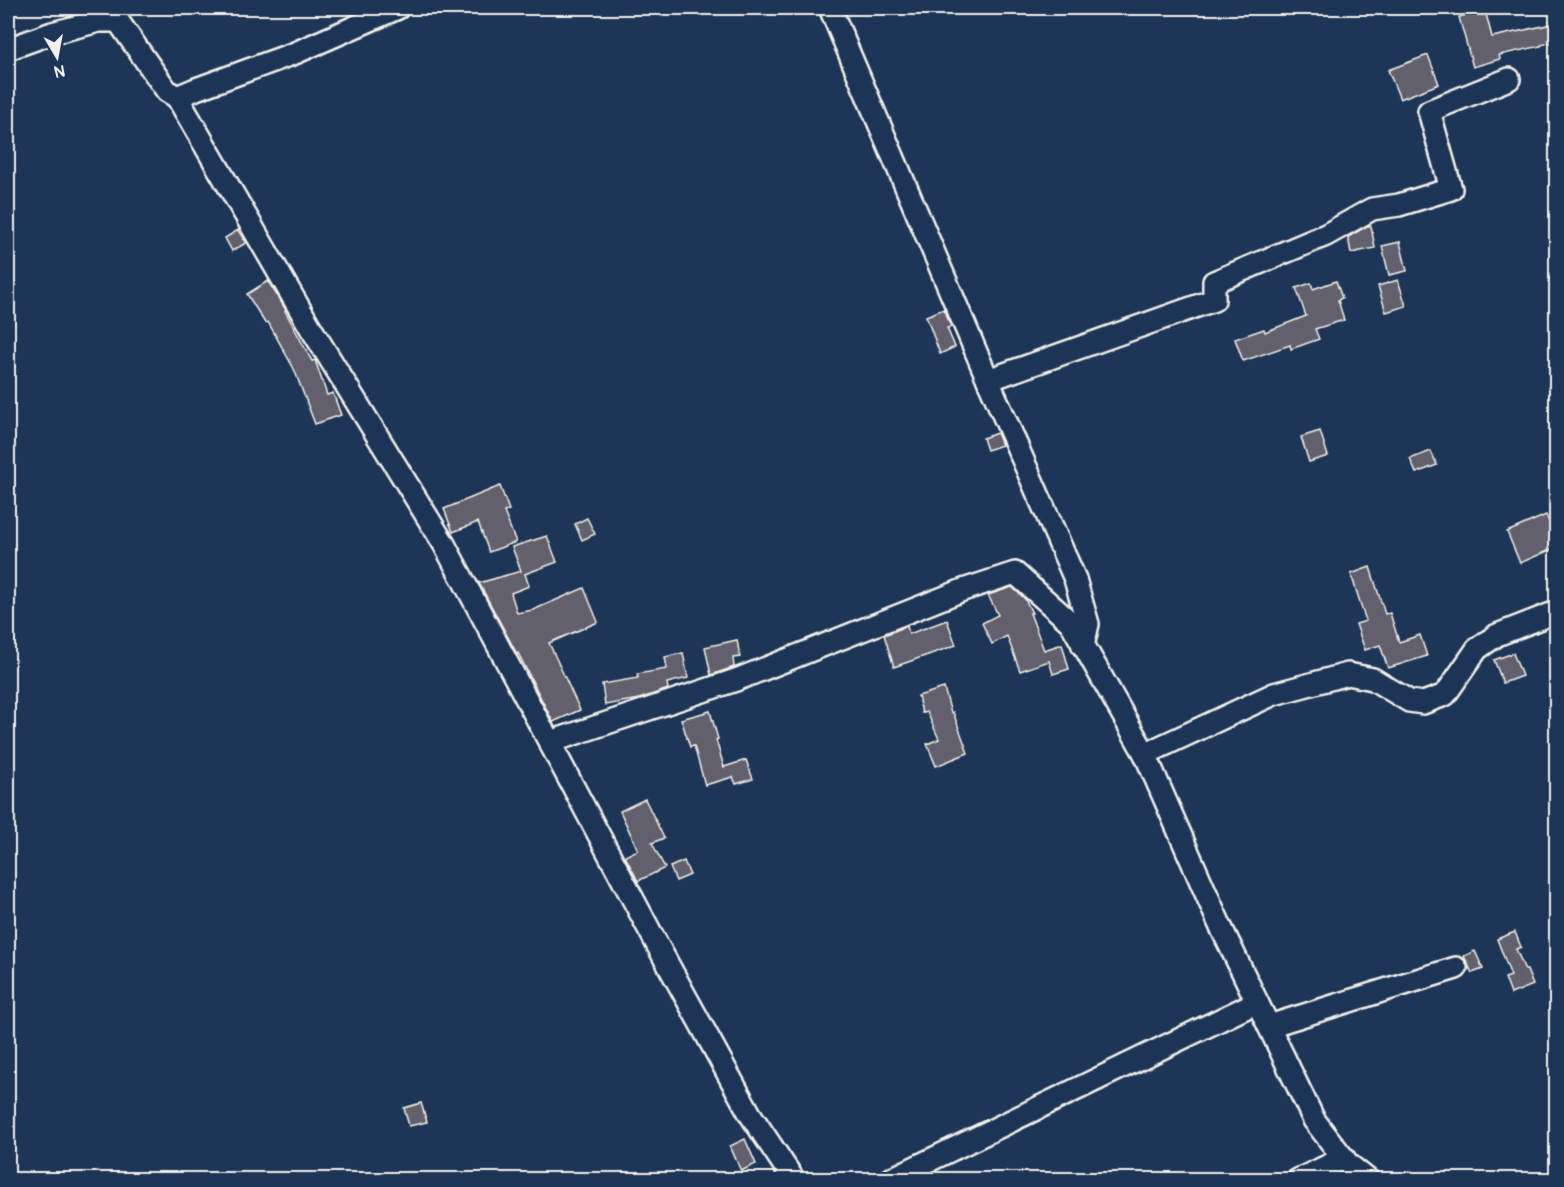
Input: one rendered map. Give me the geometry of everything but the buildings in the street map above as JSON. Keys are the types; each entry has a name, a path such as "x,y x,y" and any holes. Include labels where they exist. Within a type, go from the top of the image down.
{"street":[{"path":"177,97 295,53 398,8"},
{"path":"830,8 1075,579 1088,624 1083,646"},
{"path":"8,49 52,33 99,21 118,21 166,91 177,97 306,320 444,544 750,1114 794,1179"},
{"path":"988,380 1214,300 1214,282 1326,236 1372,209 1399,205 1451,189 1429,111 1509,79"},
{"path":"550,742 736,680 963,590 1016,573 1071,623 1144,754 1219,923 1314,1120 1348,1164 1368,1179"},
{"path":"1144,754 1274,694 1348,674 1373,679 1409,701 1423,703 1445,695 1477,649 1497,635 1557,612"},
{"path":"1269,1026 1456,968"},
{"path":"889,1179 1257,1002"},
{"path":"1298,1179 1344,1158"}]}
